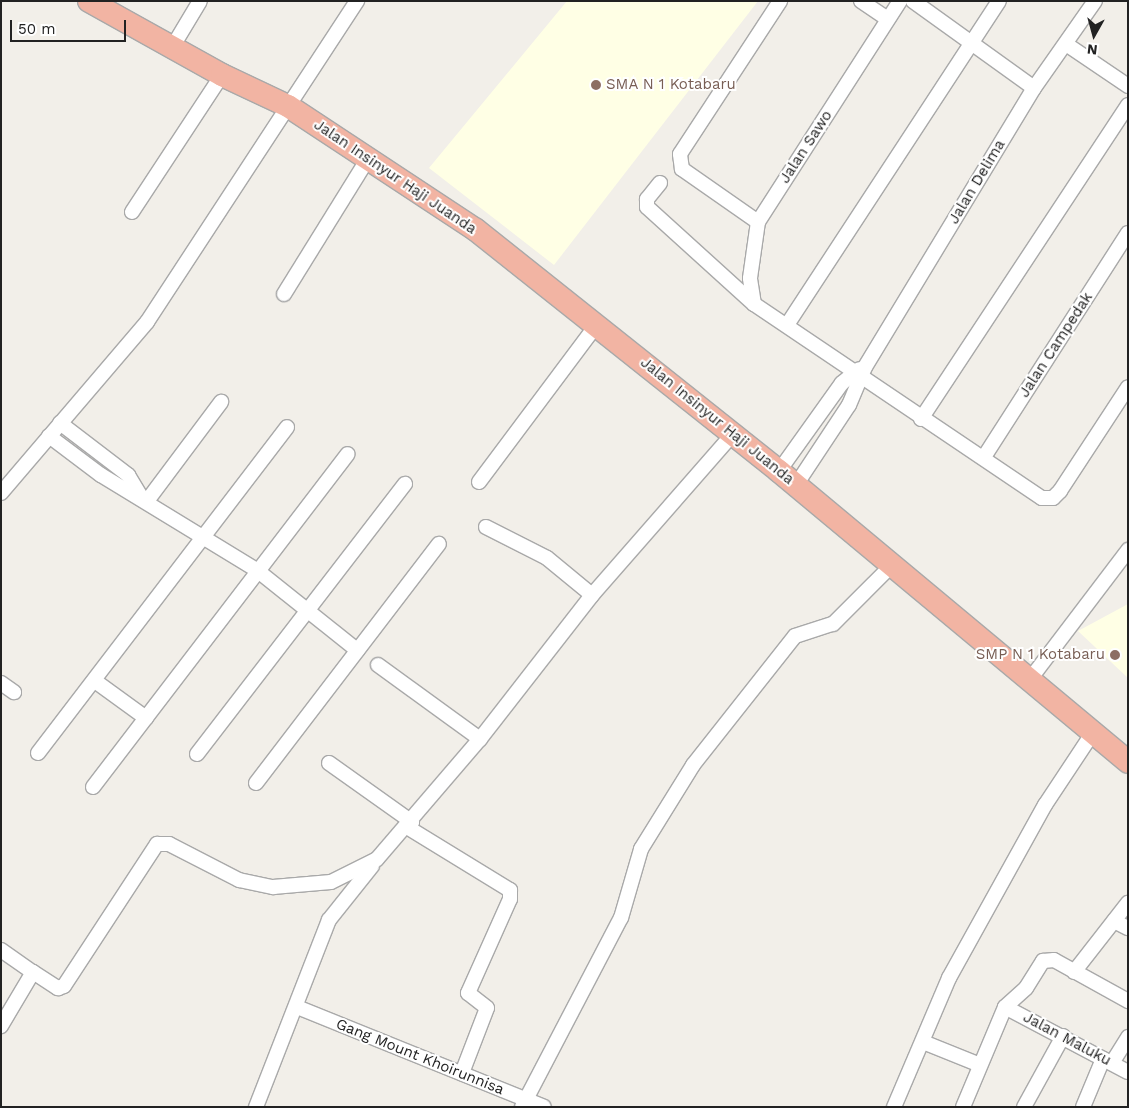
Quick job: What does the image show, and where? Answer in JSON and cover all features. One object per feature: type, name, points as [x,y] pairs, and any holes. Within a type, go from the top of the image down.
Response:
[{"type":"highway","name":"Jalan Insinyur Haji Juanda","points":[[89,1],[173,46],[222,75],[288,106],[369,157],[476,230],[597,324],[733,434],[1031,678],[1092,734],[1127,760]]},
{"type":"street","points":[[173,46],[200,1]]},
{"type":"street","points":[[1,493],[147,322],[357,1]]},
{"type":"street","points":[[758,222],[682,169],[680,154],[780,1]]},
{"type":"street","points":[[861,1],[888,19]]},
{"type":"street","name":"Jalan Sawo","points":[[754,304],[750,278],[758,222],[900,1]]},
{"type":"street","points":[[913,1],[973,40],[1034,88]]},
{"type":"street","points":[[787,325],[999,1]]},
{"type":"street","name":"Jalan Delima","points":[[787,478],[860,373],[1034,88],[1095,1]]},
{"type":"street","points":[[1066,44],[1128,86]]},
{"type":"street","points":[[132,212],[222,75]]},
{"type":"street","points":[[921,419],[1128,105]]},
{"type":"street","points":[[284,294],[369,157]]},
{"type":"street","points":[[660,183],[647,199],[648,207],[754,304],[860,373],[921,419],[984,457],[1036,495],[1053,498],[1128,388]]},
{"type":"street","name":"Jalan Campedak","points":[[984,457],[1128,233]]},
{"type":"street","points":[[479,482],[597,324]]},
{"type":"street","name":"Jalan Delima","points":[[787,478],[860,373]]},
{"type":"street","points":[[144,500],[221,402]]},
{"type":"street","points":[[60,423],[128,475],[144,500]]},
{"type":"street","points":[[38,753],[95,681],[202,533],[287,427]]},
{"type":"street","points":[[256,1107],[297,1007],[329,920],[377,860],[410,825],[480,739],[592,596],[733,434]]},
{"type":"street","points":[[49,436],[144,500],[202,533],[258,571],[357,650]]},
{"type":"street","points":[[93,787],[348,454]]},
{"type":"street","points":[[198,754],[309,612],[405,484]]},
{"type":"street","points":[[486,527],[547,558],[592,596]]},
{"type":"street","points":[[256,783],[439,544]]},
{"type":"street","points":[[1031,678],[1128,550]]},
{"type":"street","points":[[523,1104],[621,918],[642,849],[693,765],[795,636],[833,624],[892,565]]},
{"type":"street","points":[[378,665],[480,739]]},
{"type":"street","points":[[95,681],[146,718]]},
{"type":"street","points":[[1,683],[14,692]]},
{"type":"street","points":[[894,1107],[954,970],[1045,805],[1092,734]]},
{"type":"street","points":[[329,763],[410,825],[505,886],[511,895],[468,993],[487,1008],[462,1073]]},
{"type":"street","points":[[1,950],[53,986],[64,986],[157,844],[169,844],[239,880],[273,887],[331,882],[377,860]]},
{"type":"street","points":[[1074,972],[1128,903]]},
{"type":"street","points":[[1114,921],[1128,928]]},
{"type":"street","points":[[963,1107],[1005,1007],[1026,988],[1043,961],[1054,960],[1128,1001]]},
{"type":"street","points":[[1,1026],[33,972]]},
{"type":"street","name":"Gang Mount Khoirunnisa","points":[[297,1007],[462,1073],[523,1104],[544,1107]]},
{"type":"street","name":"Jalan Maluku","points":[[1005,1007],[1128,1072]]},
{"type":"street","points":[[1024,1107],[1063,1036]]},
{"type":"street","points":[[1083,1107],[1108,1061],[1128,1037]]},
{"type":"street","points":[[923,1042],[980,1065]]},
{"type":"shaded area","name":"SMA N 1 Kotabaru","points":[[567,1],[758,1],[554,265],[429,168]]},
{"type":"shaded area","name":"SMP N 1 Kotabaru","points":[[1128,604],[1128,678],[1078,631]]},
{"type":"place","name":"SMA N 1 Kotabaru","points":[[596,85]]},
{"type":"place","name":"SMP N 1 Kotabaru","points":[[1115,655]]}]
